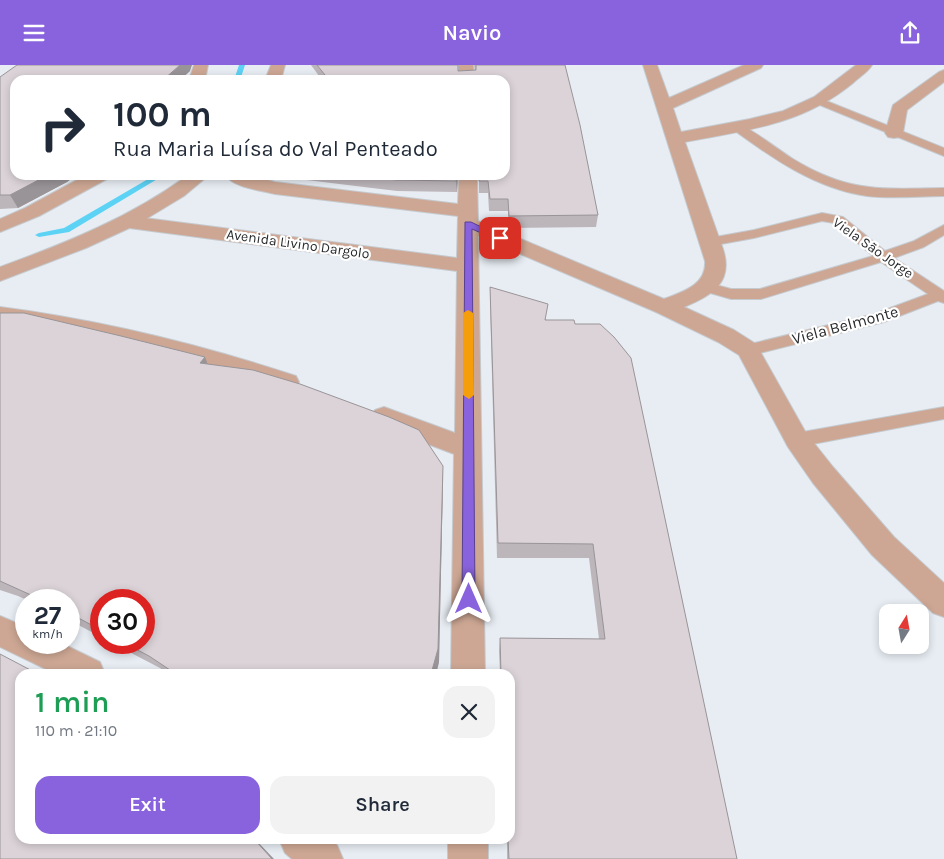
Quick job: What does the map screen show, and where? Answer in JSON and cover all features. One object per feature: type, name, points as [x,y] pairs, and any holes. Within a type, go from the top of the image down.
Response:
[{"type":"street","points":[[650,65],[715,258],[715,272],[705,287],[664,307]]},
{"type":"street","points":[[665,106],[756,65]]},
{"type":"street","points":[[676,138],[770,119],[819,101],[865,65]]},
{"type":"street","points":[[894,133],[899,108],[944,75]]},
{"type":"street","points":[[0,226],[32,212],[92,180]]},
{"type":"street","points":[[2,270],[129,221],[165,201],[193,180]]},
{"type":"street","points":[[245,180],[274,188],[468,217],[726,336],[748,350],[798,440],[823,475],[883,546],[944,603]]},
{"type":"street","points":[[468,180],[468,669]]},
{"type":"street","name":"Avenida Livino Dargolo","points":[[129,221],[468,266]]},
{"type":"street","points":[[0,314],[91,329],[169,345],[244,367],[307,389]]},
{"type":"street","points":[[360,409],[469,449]]},
{"type":"street","points":[[0,631],[80,669]]},
{"type":"street","points":[[305,844],[323,859]]},
{"type":"street","points":[[468,844],[468,859]]},
{"type":"lane","points":[[819,101],[944,152]]},
{"type":"lane","points":[[735,127],[776,156],[798,168],[840,186],[874,192],[944,192]]},
{"type":"lane","name":"Viela São Jorge","points":[[710,242],[826,217],[838,220],[883,257],[942,296]]},
{"type":"lane","points":[[705,287],[731,293],[760,294],[883,257],[919,244],[944,229]]},
{"type":"lane","name":"Viela Belmonte","points":[[748,350],[878,318],[942,296]]},
{"type":"lane","points":[[798,440],[944,413]]},
{"type":"building","points":[[17,65],[180,65],[169,75],[10,75],[10,180],[38,180],[10,195],[0,195],[0,77]]},
{"type":"building","points":[[317,65],[458,65],[458,71],[476,70],[476,65],[565,65],[580,125],[598,215],[509,216],[508,199],[490,199],[488,181],[479,180],[510,180],[510,75],[325,75]]},
{"type":"building","points":[[396,180],[456,180],[456,181]]},
{"type":"building","points":[[490,287],[548,304],[545,320],[574,320],[575,324],[600,324],[614,337],[631,358],[737,859],[509,859],[508,844],[515,844],[515,669],[501,669],[500,638],[605,639],[593,544],[498,543]]},
{"type":"building","points":[[0,313],[24,313],[205,357],[200,363],[253,370],[300,384],[419,430],[443,466],[438,649],[432,669],[168,669],[145,654],[155,654],[155,589],[90,589],[90,624],[80,619],[80,589],[18,589],[0,581]]},
{"type":"building","points":[[0,654],[28,669],[15,669],[15,844],[258,844],[272,859],[0,859]]},
{"type":"waterway","points":[[239,75],[242,65]]},
{"type":"waterway","points":[[39,235],[66,230],[151,180]]},
{"type":"slow traffic","points":[[468,313],[469,395]]},
{"type":"route","points":[[469,599],[468,224],[500,238]]}]
